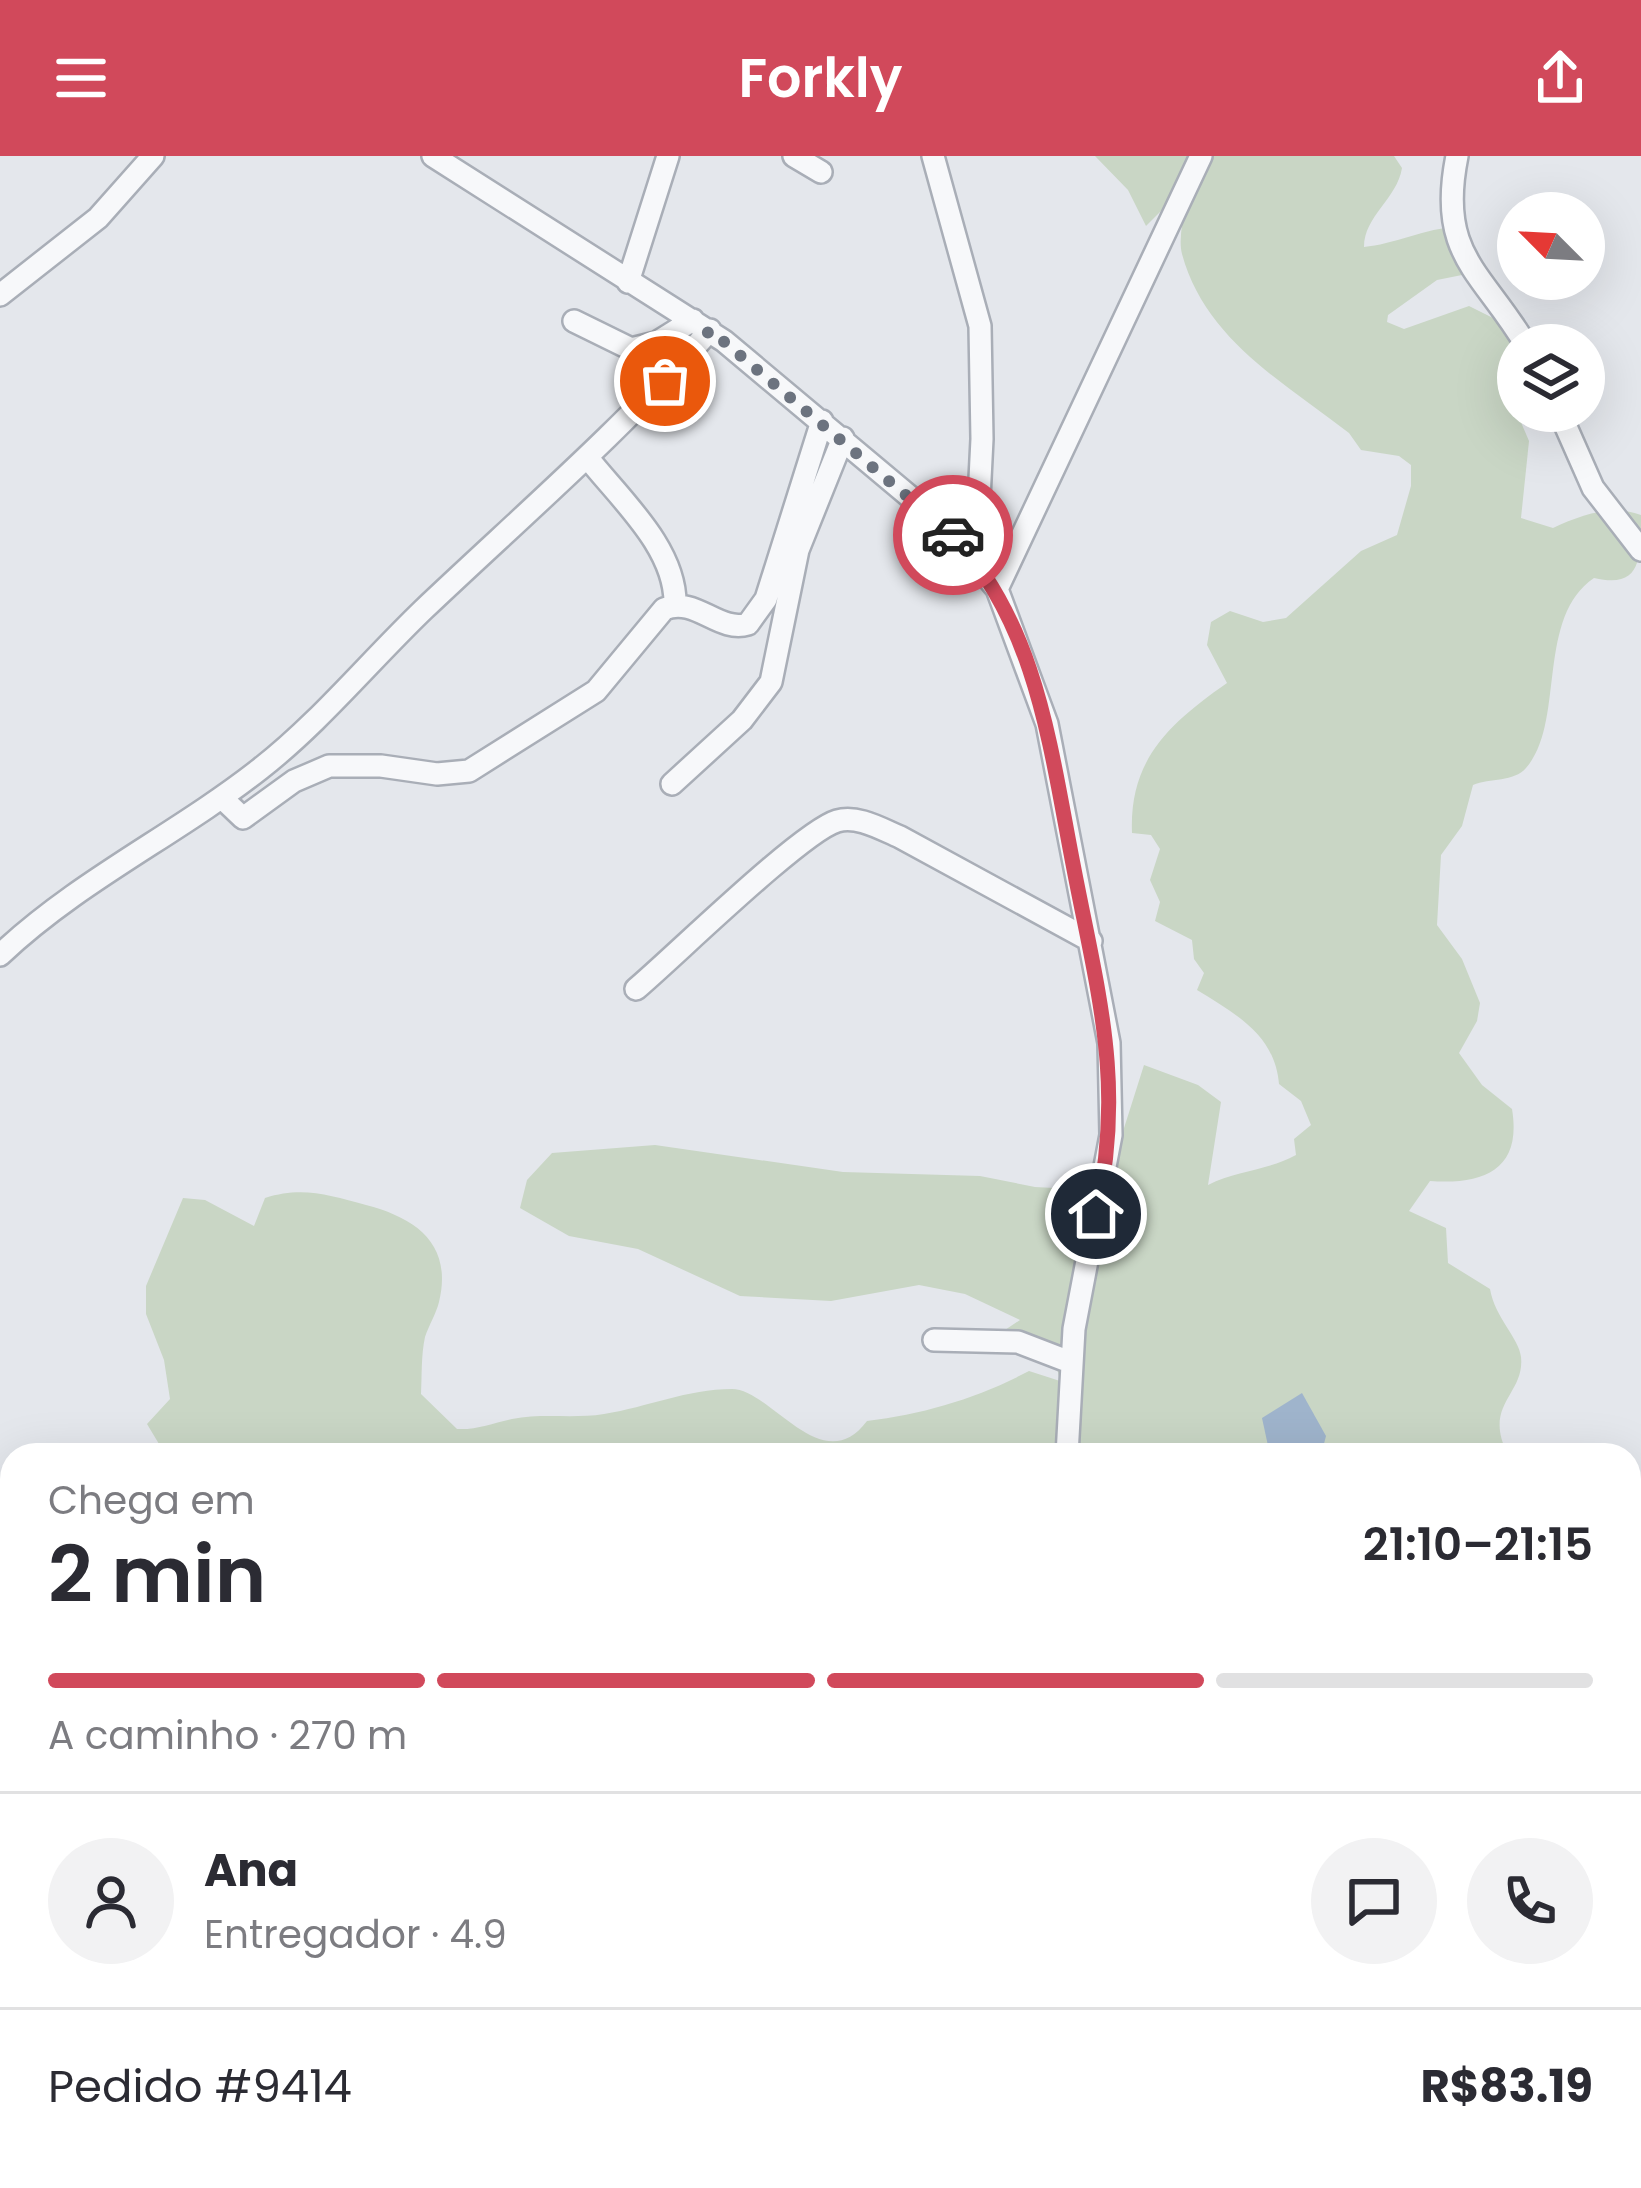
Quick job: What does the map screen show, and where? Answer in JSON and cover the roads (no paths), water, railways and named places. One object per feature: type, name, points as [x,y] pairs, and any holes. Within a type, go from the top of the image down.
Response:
[{"type":"street","points":[[0,295],[98,218],[153,156]]},
{"type":"street","points":[[433,156],[701,325],[843,438],[976,560],[998,589],[1047,724],[1109,1042],[1111,1135],[1070,1362],[1067,1443]]},
{"type":"street","points":[[628,282],[668,156]]},
{"type":"street","points":[[794,156],[821,172]]},
{"type":"street","points":[[933,156],[980,326],[982,440],[976,560]]},
{"type":"street","points":[[998,589],[1201,156]]},
{"type":"street","points":[[1457,156],[1451,201],[1464,256],[1511,324]]},
{"type":"street","points":[[574,321],[631,350],[701,325]]},
{"type":"street","points":[[0,955],[57,908],[221,798],[291,744],[359,671],[643,406],[701,325]]},
{"type":"street","points":[[675,604],[739,627],[758,614],[822,421]]},
{"type":"street","points":[[1568,432],[1594,488],[1641,550]]},
{"type":"street","points":[[673,784],[742,720],[772,682],[798,550],[843,438]]},
{"type":"street","points":[[587,457],[658,548],[674,580],[675,604]]},
{"type":"street","points":[[221,798],[243,818],[311,771],[329,766],[469,771],[596,691],[654,618],[675,604]]},
{"type":"street","points":[[636,989],[801,845],[837,821],[869,824],[900,837],[1091,940]]},
{"type":"street","points":[[934,1340],[1018,1342],[1070,1362]]},
{"type":"water","points":[[1302,1393],[1326,1436],[1324,1443],[1267,1443],[1262,1418]]}]
